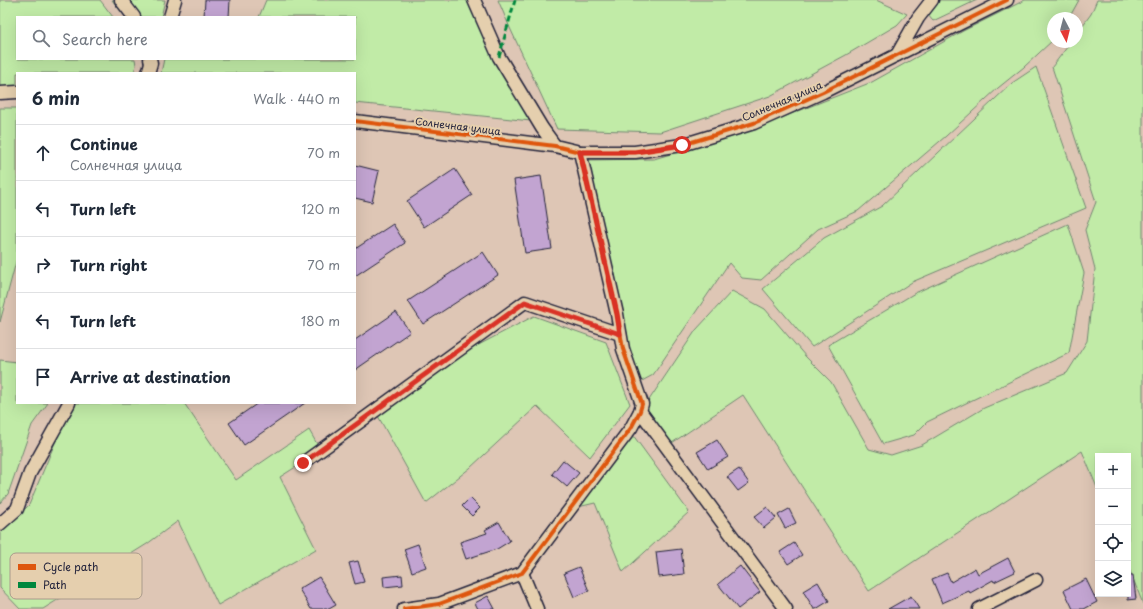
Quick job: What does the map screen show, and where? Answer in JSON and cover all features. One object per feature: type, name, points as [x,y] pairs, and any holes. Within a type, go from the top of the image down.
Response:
[{"type":"street","points":[[121,0],[133,16]]},
{"type":"street","points":[[170,16],[175,0]]},
{"type":"street","points":[[474,0],[499,57],[542,128],[555,146]]},
{"type":"street","points":[[896,56],[918,18],[932,0]]},
{"type":"street","name":"Солнечная улица","points":[[356,121],[555,146],[580,152],[635,152],[682,145],[754,123],[823,92],[1007,0]]},
{"type":"street","points":[[0,93],[16,92]]},
{"type":"street","points":[[404,609],[439,604],[522,572],[631,428],[640,411],[642,404],[623,349],[617,314],[580,152]]},
{"type":"street","points":[[303,463],[525,302],[620,334]]},
{"type":"street","points":[[0,524],[17,509],[30,473],[68,404]]},
{"type":"street","points":[[640,411],[786,609]]},
{"type":"street","points":[[522,572],[537,609]]},
{"type":"street","points":[[979,609],[1036,580]]},
{"type":"green space","points":[[0,0],[100,0],[112,16],[16,16],[16,60],[135,60],[136,65],[134,72],[16,72],[16,88],[0,89]]},
{"type":"green space","points":[[112,0],[165,0],[161,16],[124,16]]},
{"type":"green space","points":[[266,0],[477,0],[531,121],[356,103],[356,72],[161,72],[164,60],[356,60],[356,16],[259,16]]},
{"type":"green space","points":[[498,0],[876,0],[907,14],[897,25],[846,55],[770,96],[660,132],[557,129]]},
{"type":"green space","points":[[938,0],[977,0],[933,21],[927,14]]},
{"type":"green space","points":[[1025,0],[1079,0],[1072,12],[1047,12],[1047,46],[946,136],[858,211],[818,229],[761,280],[742,278],[729,263],[653,375],[640,382],[623,333],[587,160],[654,159],[748,131],[872,82],[963,31]]},
{"type":"green space","points":[[1097,0],[1143,0],[1143,604],[1131,574],[1131,453],[1095,453],[1095,483],[1082,451],[869,591],[743,395],[666,447],[641,412],[696,330],[732,291],[765,309],[806,357],[831,382],[869,449],[891,455],[922,445],[984,408],[1067,373],[1087,341],[1095,269],[1085,230],[1096,202],[1052,67],[1066,48],[1083,48],[1083,25],[1091,14]]},
{"type":"green space","points":[[1036,67],[1086,208],[912,282],[812,347],[763,289],[824,238],[882,206],[1012,83]]},
{"type":"green space","points":[[0,108],[16,108],[16,262],[0,322]]},
{"type":"green space","points":[[1068,224],[1084,273],[1069,353],[927,422],[914,435],[883,444],[828,345],[915,293]]},
{"type":"green space","points":[[534,316],[606,342],[630,404],[590,457],[537,406],[470,468],[426,503],[378,416],[448,361]]},
{"type":"green space","points":[[0,360],[16,362],[16,404],[47,404],[32,425],[8,494],[0,503]]},
{"type":"green space","points":[[72,404],[185,404],[236,480],[309,430],[321,451],[280,477],[316,549],[218,605],[178,521],[133,553],[10,553],[10,598],[0,588],[0,533],[29,505]]},
{"type":"green space","points":[[630,431],[689,512],[623,572],[595,503],[578,507]]},
{"type":"green space","points":[[10,599],[59,599],[43,609],[20,609]]},
{"type":"building","points":[[205,0],[230,0],[229,16],[204,16]]},
{"type":"building","points":[[356,165],[379,171],[372,202],[356,198]]},
{"type":"building","points":[[455,169],[472,195],[424,227],[407,201]]},
{"type":"building","points":[[541,176],[552,249],[525,253],[514,180]]},
{"type":"building","points":[[393,224],[405,243],[356,275],[356,248]]},
{"type":"building","points":[[483,252],[498,275],[423,324],[408,301]]},
{"type":"building","points":[[396,312],[410,332],[356,369],[356,339]]},
{"type":"building","points":[[257,404],[304,404],[244,445],[229,423]]},
{"type":"building","points":[[717,440],[728,457],[708,469],[697,452]]},
{"type":"building","points":[[563,460],[579,473],[567,487],[552,474]]},
{"type":"building","points":[[739,469],[749,483],[738,491],[727,477]]},
{"type":"building","points":[[470,498],[480,508],[472,516],[462,506]]},
{"type":"building","points":[[767,507],[776,518],[764,528],[754,517]]},
{"type":"building","points":[[789,509],[796,523],[785,528],[778,515]]},
{"type":"building","points":[[499,522],[510,541],[497,549],[466,559],[460,542],[487,533],[485,530]]},
{"type":"building","points":[[794,543],[802,555],[788,564],[780,552]]},
{"type":"building","points":[[418,544],[426,567],[412,572],[404,549]]},
{"type":"building","points":[[681,549],[684,574],[659,577],[656,552]]},
{"type":"building","points":[[1008,558],[1015,572],[994,582],[993,580],[970,593],[969,591],[942,603],[932,579],[947,573],[951,582],[975,568],[978,574]]},
{"type":"building","points":[[358,561],[364,582],[355,584],[349,563]]},
{"type":"building","points":[[740,566],[760,592],[738,609],[718,584]]},
{"type":"building","points":[[579,567],[589,591],[574,597],[564,573]]},
{"type":"building","points":[[402,575],[403,585],[384,587],[383,577]]},
{"type":"building","points":[[1131,575],[1133,575],[1136,599],[1128,600],[1128,597],[1131,597]]},
{"type":"building","points":[[319,577],[336,605],[329,609],[311,609],[299,589]]},
{"type":"building","points":[[1086,579],[1097,602],[1084,609],[1073,609],[1064,590]]},
{"type":"building","points":[[818,582],[829,601],[814,609],[803,591]]},
{"type":"building","points":[[488,596],[495,609],[478,609],[475,603]]},
{"type":"building","points":[[911,596],[919,609],[888,609]]},
{"type":"marked path","points":[[499,57],[515,0]]},
{"type":"cycle path","points":[[356,121],[555,146],[580,152],[635,152],[682,145],[754,123],[823,92],[1007,0]]},
{"type":"cycle path","points":[[404,609],[439,604],[522,573],[631,428],[640,411],[642,404],[623,349],[617,314],[580,152]]},
{"type":"route","points":[[303,463],[525,302],[620,334],[617,314],[580,152],[635,152],[682,145]]}]
